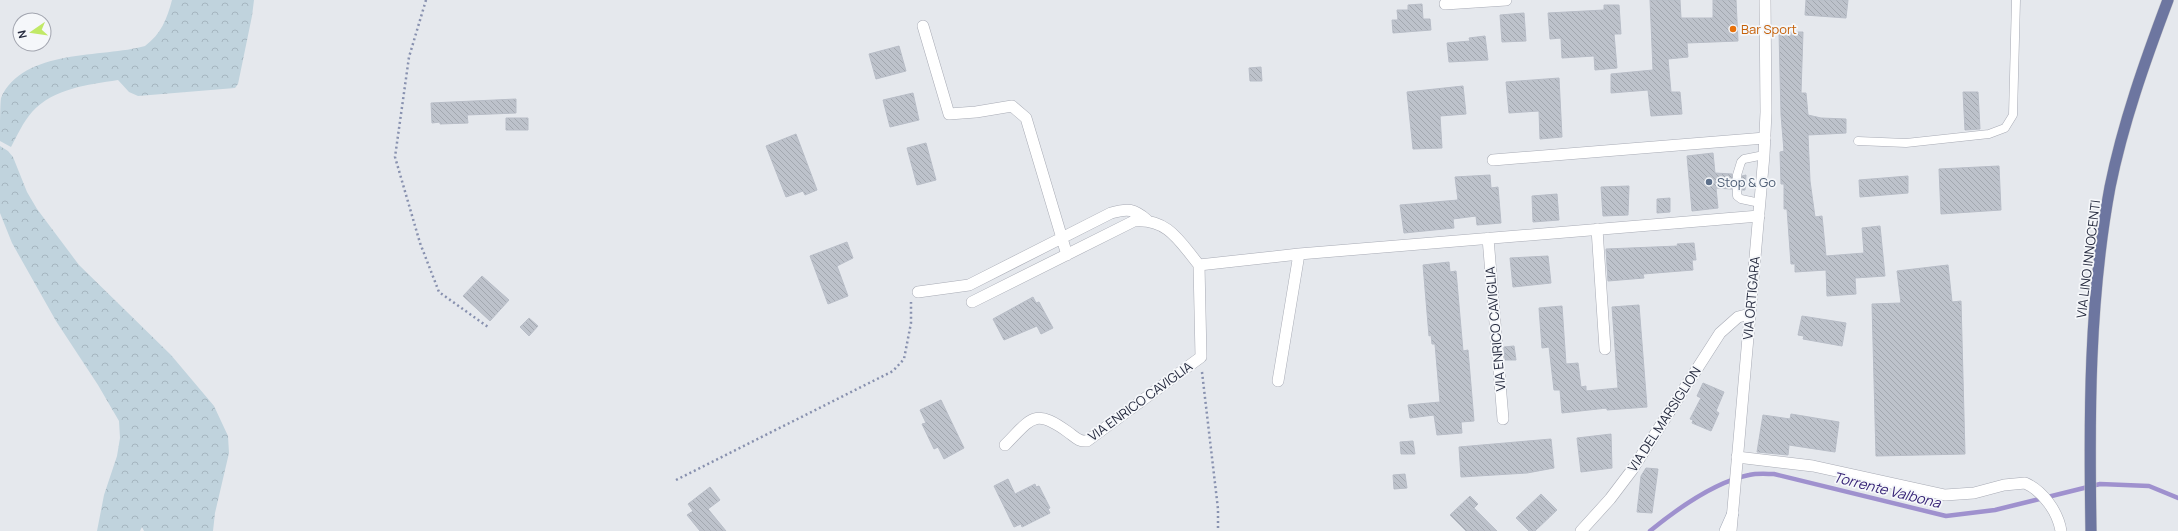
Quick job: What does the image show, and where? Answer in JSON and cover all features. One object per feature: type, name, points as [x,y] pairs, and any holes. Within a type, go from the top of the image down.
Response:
[{"type":"main road","name":"VIA LINO INNOCENTI","points":[[2091,527],[2090,403],[2097,277],[2110,187],[2131,100],[2168,0]]},
{"type":"street","points":[[1445,4],[1506,0]]},
{"type":"street","name":"VIA ORTIGARA","points":[[1731,531],[1764,155],[1765,0]]},
{"type":"street","points":[[924,26],[949,114],[976,112],[1012,106],[1026,118],[1067,255]]},
{"type":"street","points":[[1493,160],[1765,138]]},
{"type":"street","points":[[914,296],[969,285],[1111,213],[1123,210],[1137,211],[1147,220],[1168,229],[1199,265],[1299,254],[1759,216]]},
{"type":"street","points":[[972,302],[1134,221],[1147,220]]},
{"type":"street","points":[[1596,229],[1604,349]]},
{"type":"street","name":"VIA ENRICO CAVIGLIA","points":[[1488,238],[1503,420]]},
{"type":"street","points":[[1278,381],[1299,254]]},
{"type":"street","name":"VIA ENRICO CAVIGLIA","points":[[1005,444],[1030,420],[1038,417],[1047,419],[1076,439],[1087,441],[1201,356],[1199,265]]},
{"type":"street","name":"VIA DEL MARSIGLION","points":[[1581,531],[1610,499],[1632,470],[1720,333],[1738,317],[1750,314]]},
{"type":"street","points":[[1737,463],[1813,466],[1945,495],[1974,493],[2018,482],[2025,482],[2037,491],[2052,507],[2061,531]]},
{"type":"street","points":[[1725,531],[1733,513]]},
{"type":"lane","points":[[1858,141],[1906,143],[1989,134],[2005,128],[2013,116],[2016,0]]},
{"type":"lane","points":[[1760,203],[1741,199],[1737,196],[1737,175],[1741,162],[1744,159],[1764,155]]},
{"type":"path","points":[[426,0],[409,57],[395,157],[420,243],[439,292],[488,326]]},
{"type":"path","points":[[676,480],[893,371],[904,358],[911,323],[914,296]]},
{"type":"path","points":[[1201,356],[1218,509],[1218,531]]},
{"type":"green space","points":[[172,0],[254,0],[238,84],[235,88],[138,96],[129,92],[118,80],[83,86],[61,93],[41,104],[26,120],[11,147],[0,141],[1,98],[12,82],[27,70],[45,63],[66,58],[128,50],[145,46],[163,26]]},
{"type":"green space","points":[[0,146],[8,151],[13,157],[27,192],[37,209],[79,265],[171,355],[214,406],[228,436],[229,453],[215,513],[213,531],[144,531],[142,527],[140,531],[97,531],[104,495],[117,456],[120,438],[119,421],[98,385],[56,321],[12,243],[0,213]]},
{"type":"building","points":[[1650,0],[1680,0],[1681,18],[1713,18],[1713,0],[1736,0],[1738,41],[1687,43],[1688,57],[1668,59],[1671,92],[1680,92],[1682,114],[1651,116],[1648,90],[1611,93],[1611,74],[1653,70]]},
{"type":"building","points":[[1806,0],[1848,0],[1846,18],[1805,15]]},
{"type":"building","points":[[1422,4],[1423,19],[1430,19],[1431,30],[1393,33],[1392,20],[1398,20],[1397,10],[1408,10],[1408,5]]},
{"type":"building","points":[[1604,5],[1619,5],[1621,34],[1614,34],[1617,68],[1595,70],[1594,56],[1562,58],[1561,38],[1550,39],[1548,13],[1604,10]]},
{"type":"building","points":[[1524,13],[1526,41],[1502,42],[1500,15]]},
{"type":"building","points":[[1779,32],[1803,32],[1801,93],[1806,93],[1808,115],[1821,118],[1846,119],[1846,133],[1808,135],[1810,181],[1815,217],[1822,216],[1826,256],[1864,253],[1862,228],[1880,226],[1885,276],[1855,278],[1856,294],[1827,296],[1826,270],[1795,272],[1795,264],[1791,264],[1787,209],[1784,209],[1784,184],[1781,184],[1780,152],[1784,151],[1781,115]]},
{"type":"building","points":[[1485,36],[1488,60],[1449,62],[1447,43],[1470,41],[1469,38]]},
{"type":"building","points":[[899,46],[906,71],[876,79],[869,54]]},
{"type":"building","points":[[1261,67],[1262,81],[1250,81],[1249,68]]},
{"type":"building","points":[[1559,78],[1562,137],[1540,139],[1539,111],[1509,113],[1506,82]]},
{"type":"building","points":[[1463,86],[1466,114],[1440,116],[1442,148],[1413,149],[1407,92]]},
{"type":"building","points":[[1963,92],[1978,92],[1980,129],[1965,130]]},
{"type":"building","points":[[913,93],[919,120],[890,127],[883,100]]},
{"type":"building","points":[[516,99],[516,113],[467,115],[468,123],[432,123],[431,103]]},
{"type":"building","points":[[506,118],[528,118],[528,130],[506,130]]},
{"type":"building","points":[[796,134],[817,190],[805,195],[803,191],[786,197],[766,146]]},
{"type":"building","points":[[926,143],[936,180],[917,185],[907,148]]},
{"type":"building","points":[[1713,153],[1715,173],[1732,174],[1732,189],[1716,188],[1718,208],[1692,211],[1687,156]]},
{"type":"building","points":[[1999,166],[2001,210],[1941,214],[1939,169]]},
{"type":"building","points":[[1490,175],[1491,188],[1498,187],[1501,223],[1477,225],[1476,216],[1453,219],[1454,228],[1404,233],[1400,205],[1458,200],[1455,177]]},
{"type":"building","points":[[1746,175],[1745,190],[1742,190],[1742,176]]},
{"type":"building","points":[[1908,176],[1908,193],[1860,197],[1859,180]]},
{"type":"building","points":[[1629,186],[1628,215],[1603,216],[1601,187]]},
{"type":"building","points":[[1557,194],[1559,220],[1533,222],[1532,196]]},
{"type":"building","points":[[1670,198],[1670,212],[1657,213],[1657,199]]},
{"type":"building","points":[[847,242],[853,258],[837,266],[848,296],[828,304],[810,256]]},
{"type":"building","points":[[1694,243],[1696,260],[1692,260],[1693,270],[1643,274],[1644,278],[1608,281],[1606,249],[1678,246],[1677,244]]},
{"type":"building","points":[[1548,256],[1551,283],[1513,287],[1510,258]]},
{"type":"building","points":[[1449,262],[1450,272],[1456,271],[1463,351],[1468,350],[1474,421],[1461,422],[1462,433],[1437,435],[1434,415],[1410,418],[1408,405],[1440,402],[1435,344],[1432,344],[1431,335],[1429,336],[1423,265]]},
{"type":"building","points":[[1948,265],[1952,302],[1961,301],[1965,454],[1876,456],[1872,304],[1901,303],[1897,271]]},
{"type":"building","points":[[482,276],[509,300],[490,321],[463,296]]},
{"type":"building","points":[[1033,297],[1036,303],[1039,302],[1053,328],[1041,334],[1037,326],[1004,340],[993,319]]},
{"type":"building","points":[[1639,305],[1647,407],[1607,410],[1607,408],[1562,413],[1560,390],[1554,390],[1549,347],[1542,348],[1539,308],[1562,306],[1566,364],[1578,363],[1581,387],[1586,386],[1586,391],[1618,388],[1612,307]]},
{"type":"building","points":[[1802,316],[1846,323],[1842,346],[1803,339],[1804,336],[1798,335]]},
{"type":"building","points":[[529,318],[538,326],[529,336],[520,327]]},
{"type":"building","points":[[1514,346],[1516,360],[1505,360],[1504,347]]},
{"type":"building","points":[[1703,383],[1724,392],[1716,411],[1719,413],[1711,431],[1692,423],[1693,420],[1690,419],[1701,398],[1697,396]]},
{"type":"building","points":[[941,400],[964,448],[944,459],[938,447],[934,449],[922,424],[926,423],[920,410]]},
{"type":"building","points":[[1791,414],[1839,422],[1835,452],[1789,445],[1788,455],[1757,452],[1763,415],[1790,419]]},
{"type":"building","points":[[1611,434],[1612,468],[1581,472],[1577,438]]},
{"type":"building","points":[[1551,439],[1554,468],[1527,473],[1461,477],[1459,447]]},
{"type":"building","points":[[1413,441],[1415,454],[1401,454],[1400,442]]},
{"type":"building","points":[[1646,468],[1658,469],[1652,513],[1637,512],[1641,476]]},
{"type":"building","points":[[1405,474],[1407,488],[1394,489],[1393,475]]},
{"type":"building","points":[[1008,479],[1015,494],[1035,484],[1036,487],[1039,486],[1050,508],[1048,509],[1050,513],[1022,527],[1021,524],[1014,527],[994,486]]},
{"type":"building","points":[[710,487],[720,500],[708,509],[726,531],[700,531],[687,515],[693,511],[688,504]]},
{"type":"building","points":[[1541,494],[1557,510],[1535,531],[1529,531],[1516,518]]},
{"type":"building","points":[[1470,496],[1478,504],[1474,508],[1497,531],[1466,531],[1450,515]]},
{"type":"waterway","name":"Torrente Valbona","points":[[1650,531],[1696,497],[1723,484],[1755,474],[1774,474],[1946,516],[1995,510],[2100,484],[2149,486],[2178,498]]},
{"type":"place","name":"Bar Sport","points":[[1733,29]]},
{"type":"place","name":"Stop & Go","points":[[1709,182]]}]
